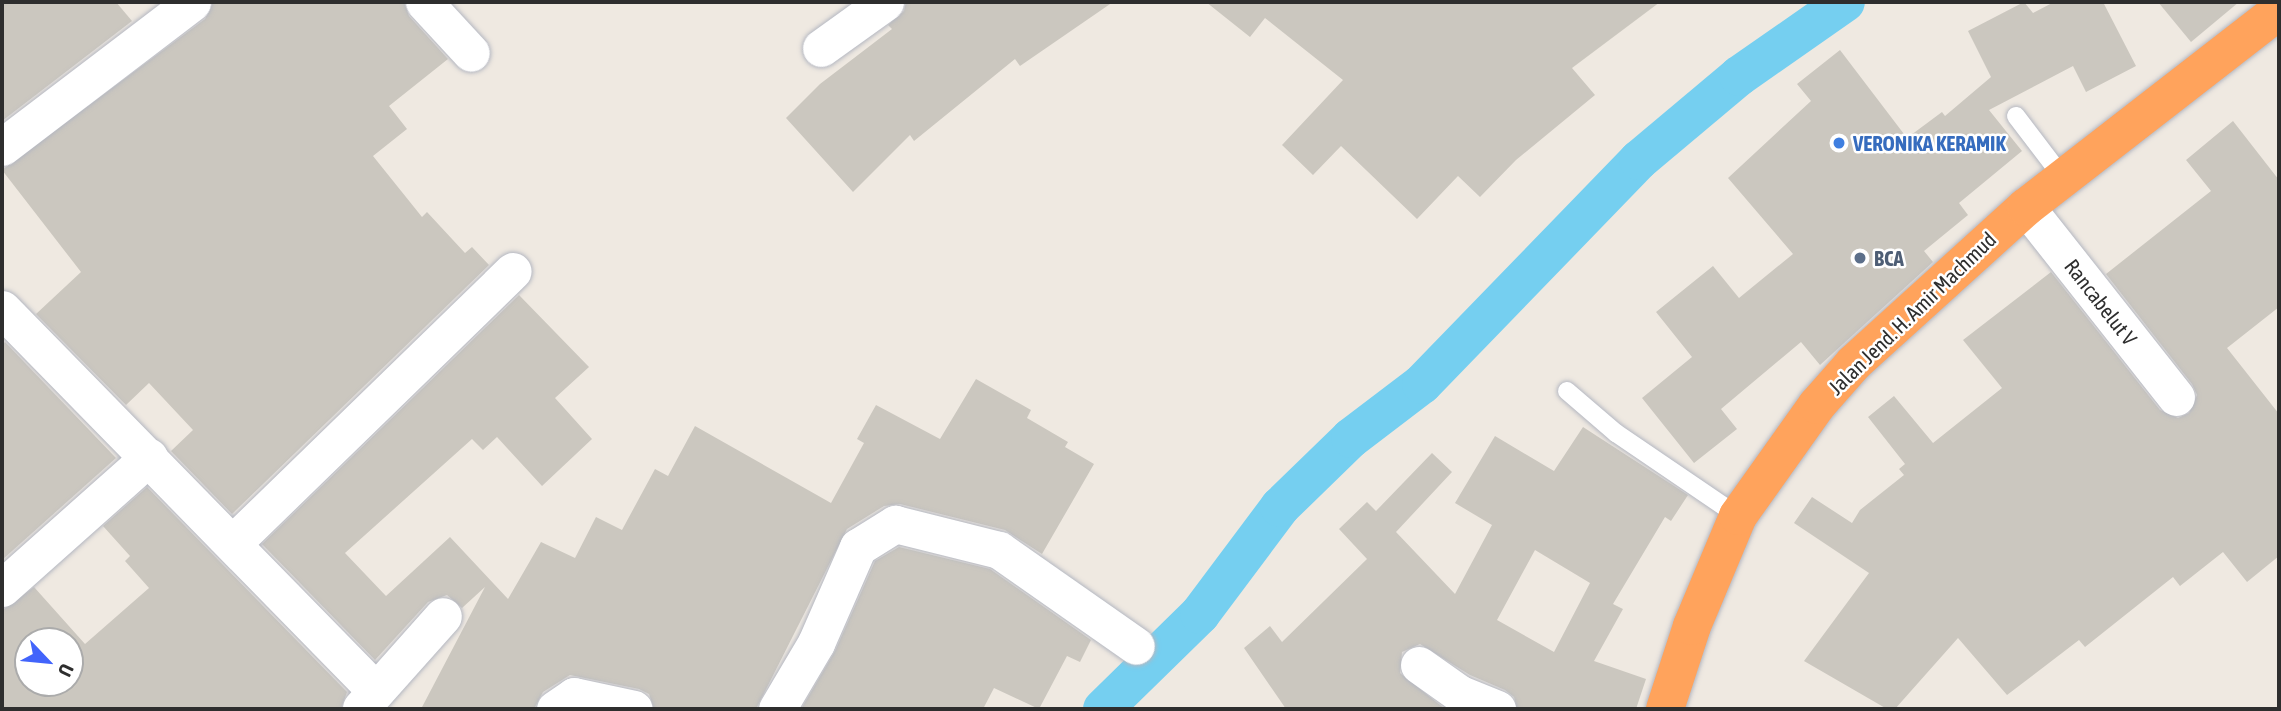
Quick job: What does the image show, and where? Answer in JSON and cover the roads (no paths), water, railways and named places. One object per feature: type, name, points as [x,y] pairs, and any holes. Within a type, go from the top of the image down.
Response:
[{"type":"highway","name":"Jalan Jend. H. Amir Machmud","points":[[1665,709],[1692,626],[1738,516],[1786,444],[1854,363],[2026,207],[2279,11]]},
{"type":"street","points":[[2,147],[192,2]]},
{"type":"street","points":[[424,2],[471,53]]},
{"type":"street","points":[[821,48],[885,2]]},
{"type":"street","name":"Rancabelut V","points":[[2026,207],[2176,397]]},
{"type":"street","points":[[233,543],[513,271]]},
{"type":"street","points":[[8,327],[149,457],[233,543],[370,703],[443,616]]},
{"type":"street","points":[[2,588],[149,457]]},
{"type":"street","points":[[777,709],[816,643],[858,547],[895,524],[999,550],[1136,646]]},
{"type":"street","points":[[1419,665],[1460,694],[1497,709]]},
{"type":"street","points":[[555,709],[574,696],[634,709]]},
{"type":"lane","points":[[2016,116],[2064,178]]},
{"type":"lane","points":[[1567,391],[1616,433],[1738,516]]},
{"type":"waterway","points":[[1103,709],[1200,614],[1280,507],[1351,438],[1422,384],[1639,160],[1739,76],[1845,2]]},
{"type":"place","name":"VERONIKA KERAMIK","points":[[1839,143]]},
{"type":"place","name":"BCA","points":[[1860,258]]}]
